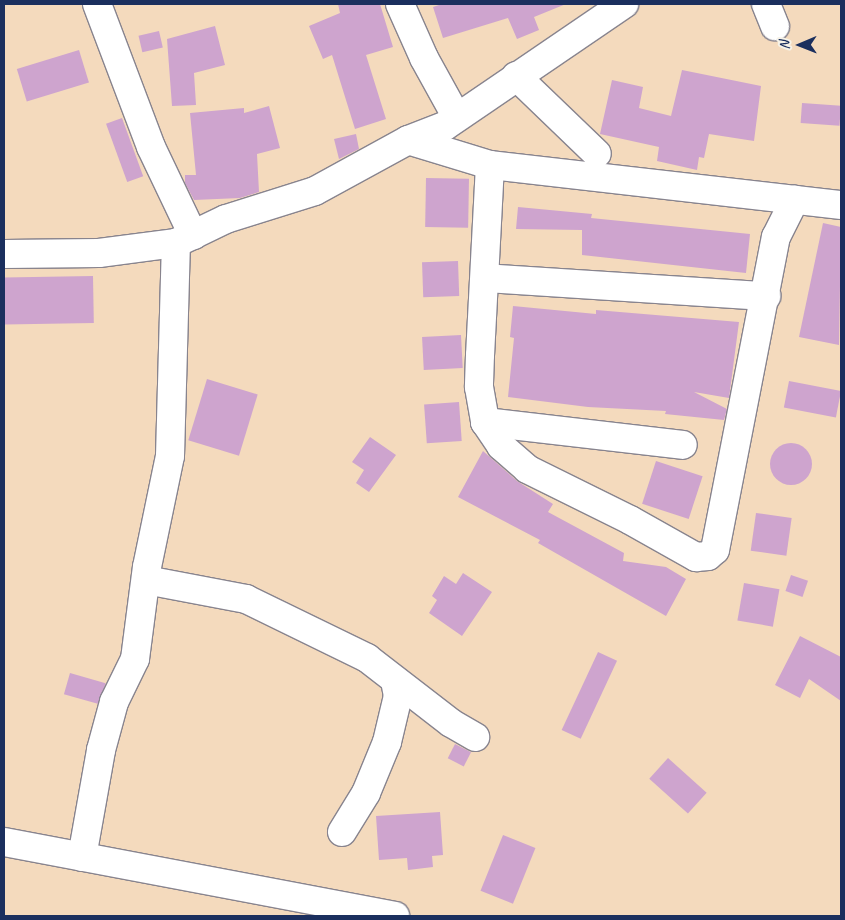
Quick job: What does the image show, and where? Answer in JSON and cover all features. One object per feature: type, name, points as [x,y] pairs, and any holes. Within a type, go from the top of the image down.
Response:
[{"type":"street","points":[[82,858],[101,750],[114,702],[135,660],[146,580],[170,456],[184,239],[152,147],[98,4]]},
{"type":"street","points":[[400,4],[424,58],[456,116]]},
{"type":"street","points":[[4,254],[99,254],[184,239],[226,219],[315,190],[408,140],[445,126],[456,116],[624,4]]},
{"type":"street","points":[[516,76],[598,154]]},
{"type":"street","points":[[408,140],[490,165],[796,198],[841,205]]},
{"type":"street","points":[[490,165],[479,386],[485,422],[501,446],[526,469],[630,520],[680,551],[696,557],[708,556],[715,550],[776,237],[796,198]]},
{"type":"street","points":[[485,278],[766,296]]},
{"type":"street","points":[[485,422],[683,445]]},
{"type":"street","points":[[146,580],[246,599],[367,658],[451,723],[475,737]]},
{"type":"street","points":[[342,832],[366,793],[387,742],[398,696],[395,680]]},
{"type":"street","points":[[4,842],[396,916]]},
{"type":"building","points":[[338,4],[380,4],[393,47],[366,55],[386,119],[355,129],[332,55],[323,59],[309,26],[340,13]]},
{"type":"building","points":[[442,4],[566,4],[534,17],[539,30],[517,39],[508,18],[443,38],[433,7]]},
{"type":"building","points":[[215,26],[225,65],[194,73],[196,105],[172,106],[167,39]]},
{"type":"building","points":[[159,31],[163,48],[142,52],[139,36]]},
{"type":"building","points":[[79,50],[89,83],[27,102],[17,69]]},
{"type":"building","points":[[682,70],[761,86],[754,141],[709,134],[704,158],[699,157],[697,170],[657,161],[659,147],[600,134],[612,80],[643,87],[639,108],[671,116]]},
{"type":"building","points":[[802,103],[841,106],[840,126],[801,123]]},
{"type":"building","points":[[269,106],[280,148],[257,154],[259,192],[240,198],[194,200],[185,183],[185,175],[196,175],[190,113],[244,108],[244,113]]},
{"type":"building","points":[[122,118],[143,176],[127,182],[106,124]]},
{"type":"building","points":[[356,134],[359,149],[339,159],[334,139]]},
{"type":"building","points":[[426,178],[469,179],[468,228],[425,227]]},
{"type":"building","points":[[518,207],[592,214],[591,218],[750,234],[746,273],[582,255],[582,230],[516,229]]},
{"type":"building","points":[[823,223],[841,227],[839,345],[799,337]]},
{"type":"building","points":[[458,261],[459,296],[423,297],[422,262]]},
{"type":"building","points":[[93,276],[94,323],[5,325],[4,278]]},
{"type":"building","points":[[513,306],[596,314],[596,310],[739,322],[729,398],[694,392],[727,409],[724,420],[665,414],[666,411],[588,407],[508,397],[514,338],[510,337]]},
{"type":"building","points":[[461,335],[463,368],[424,370],[422,337]]},
{"type":"building","points":[[207,379],[258,394],[239,456],[188,440]]},
{"type":"building","points":[[789,381],[841,391],[836,418],[784,408]]},
{"type":"building","points":[[459,402],[462,441],[427,443],[424,404]]},
{"type":"building","points":[[370,437],[396,455],[369,492],[356,483],[364,470],[352,462]]},
{"type":"building","points":[[795,443],[803,446],[809,452],[812,464],[809,476],[803,482],[787,485],[779,482],[773,476],[770,460],[773,452],[779,446]]},
{"type":"building","points":[[483,451],[517,481],[553,504],[548,512],[624,553],[623,561],[666,567],[686,579],[666,616],[538,543],[540,540],[458,497]]},
{"type":"building","points":[[656,461],[703,476],[689,519],[642,504]]},
{"type":"building","points":[[756,513],[792,518],[786,556],[751,551]]},
{"type":"building","points":[[463,573],[492,592],[462,636],[429,613],[437,600],[432,596],[444,576],[456,584]]},
{"type":"building","points":[[791,575],[808,581],[802,597],[785,591]]},
{"type":"building","points":[[744,583],[779,589],[773,627],[737,620]]},
{"type":"building","points":[[800,636],[841,657],[841,701],[809,679],[800,698],[775,685]]},
{"type":"building","points":[[598,652],[617,661],[581,739],[562,730]]},
{"type":"building","points":[[70,673],[106,683],[100,704],[64,694]]},
{"type":"building","points":[[455,744],[471,752],[464,766],[448,758]]},
{"type":"building","points":[[668,758],[707,793],[688,814],[649,779]]},
{"type":"building","points":[[440,812],[443,855],[432,856],[433,867],[408,870],[407,858],[379,860],[376,816]]},
{"type":"building","points":[[503,835],[535,848],[513,904],[481,891]]}]
